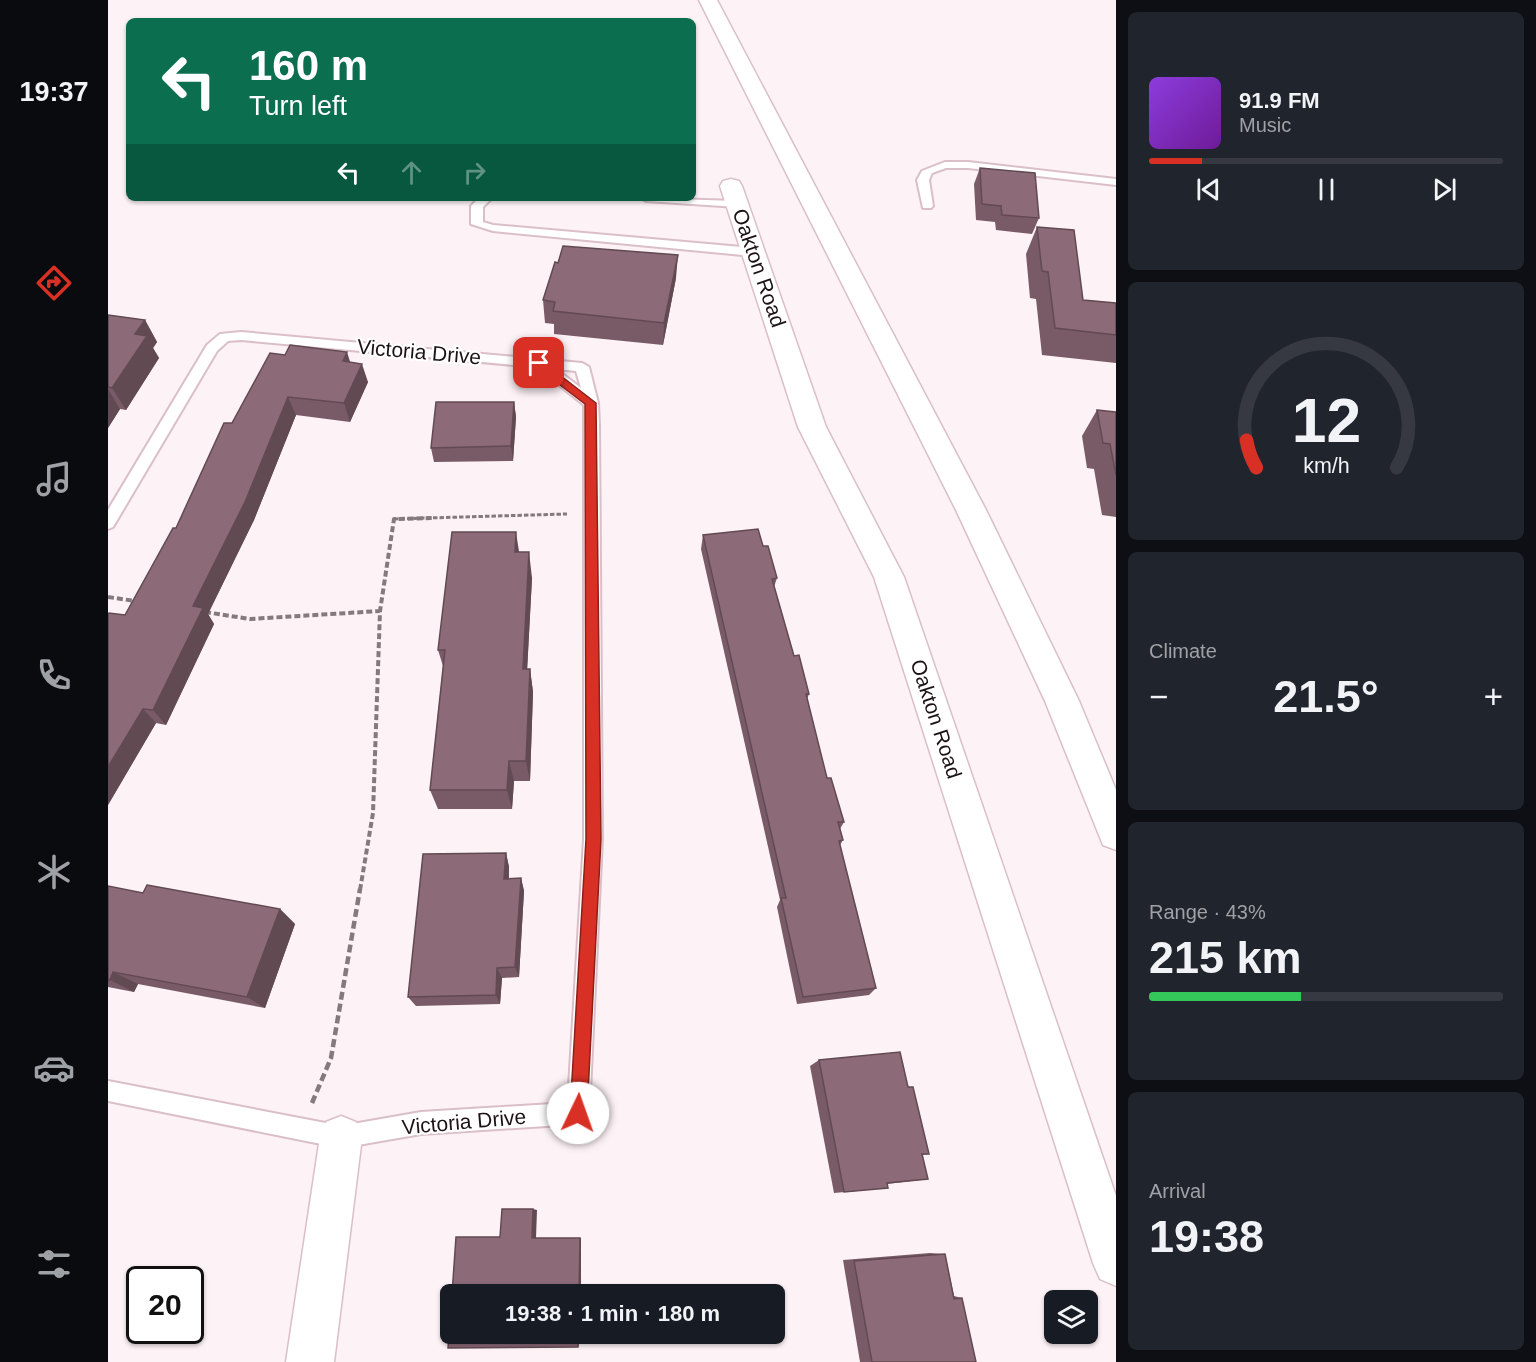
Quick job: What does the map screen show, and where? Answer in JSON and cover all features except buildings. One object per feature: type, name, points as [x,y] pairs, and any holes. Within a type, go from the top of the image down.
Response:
[{"type":"main road","points":[[708,0],[971,510],[1062,702],[1116,833]]},
{"type":"main road","name":"Oakton Road","points":[[734,195],[812,427],[889,578],[1116,1263]]},
{"type":"main road","points":[[310,1362],[321,1133]]},
{"type":"lane","points":[[927,206],[923,180],[927,171],[945,165],[988,166],[1116,182]]},
{"type":"lane","points":[[696,196],[734,195]]},
{"type":"lane","points":[[483,201],[477,206],[477,224],[493,228],[753,252]]},
{"type":"lane","name":"Victoria Drive","points":[[108,523],[212,348],[225,338],[242,336],[582,367],[591,403],[593,839],[578,1113],[421,1123],[321,1133],[108,1091]]},
{"type":"lane","points":[[539,363],[591,403]]},
{"type":"path","points":[[321,1133],[331,1058],[373,813],[380,612],[394,519],[592,513]]},
{"type":"path","points":[[108,597],[144,603]]},
{"type":"path","points":[[203,612],[250,619],[380,612]]},
{"type":"route","points":[[539,363],[591,403],[593,839],[578,1113]]}]
